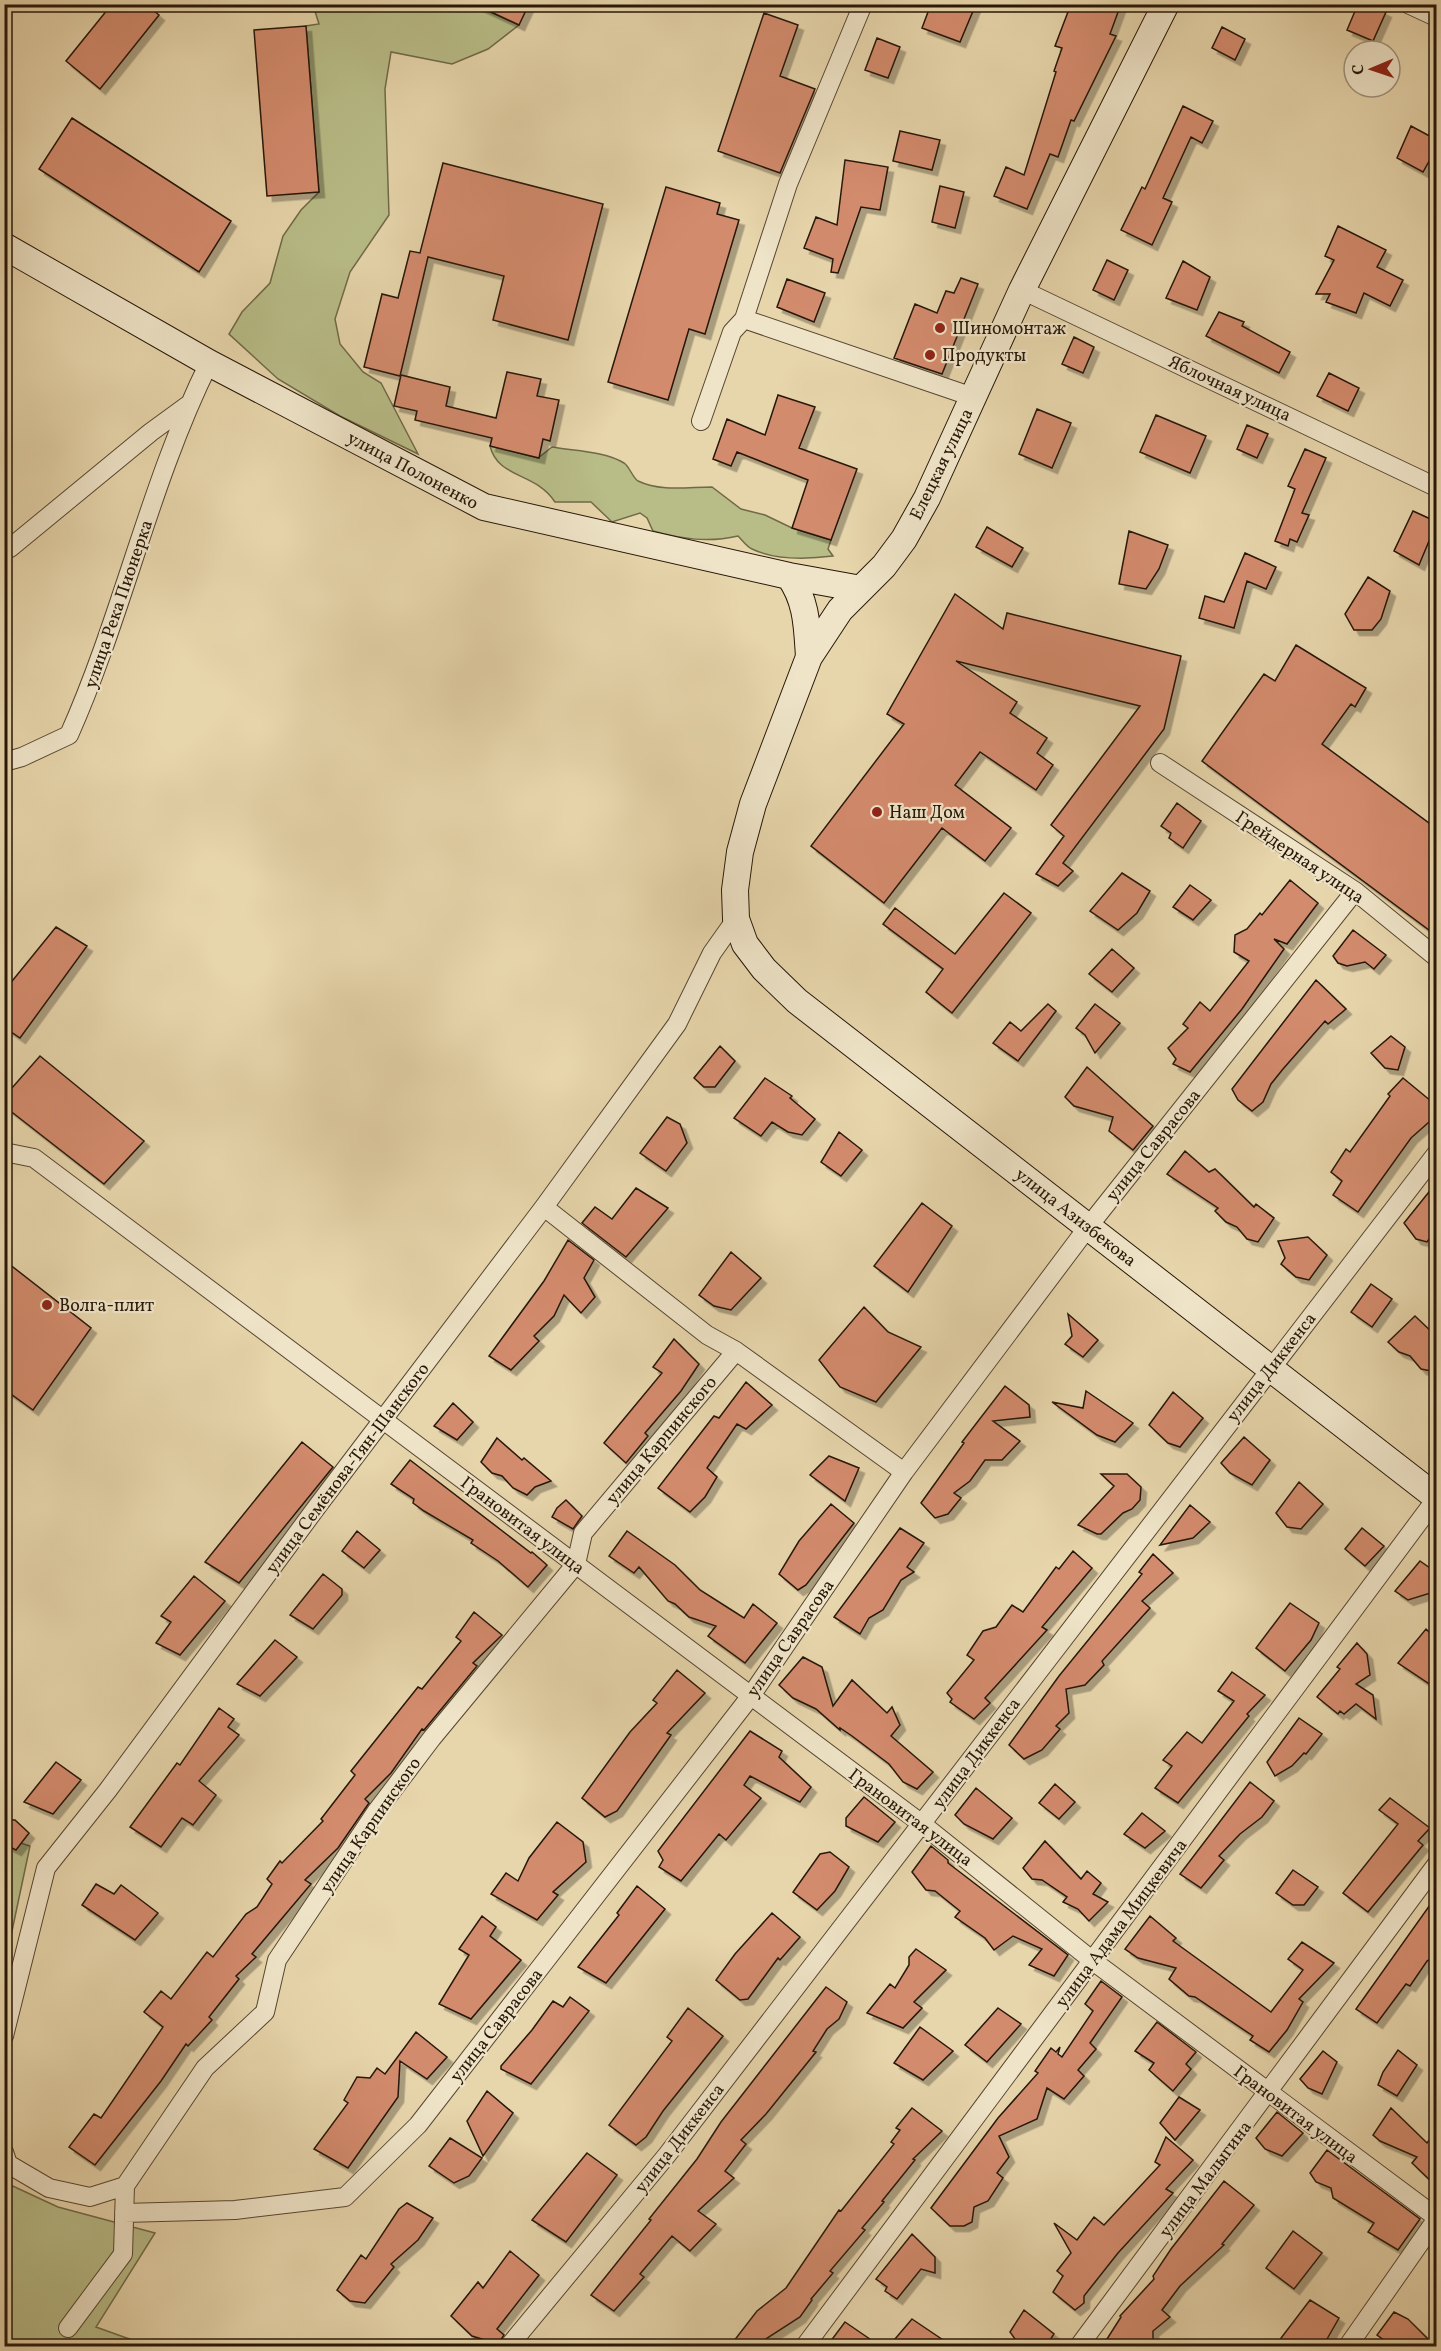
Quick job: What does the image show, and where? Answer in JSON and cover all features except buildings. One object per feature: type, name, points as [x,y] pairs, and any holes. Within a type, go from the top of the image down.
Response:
[{"type":"main road","name":"Елецкая улица","points":[[736,919],[735,891],[738,862],[753,804],[809,657],[840,610],[884,566],[904,539],[927,498],[1022,290],[1166,4]]},
{"type":"main road","name":"улица Полоненко","points":[[4,246],[209,363],[484,507],[789,576],[861,589]]},
{"type":"main road","points":[[789,576],[799,590],[807,612],[809,657]]},
{"type":"main road","name":"улица Азизбекова","points":[[736,919],[745,944],[764,969],[797,1001],[1437,1498]]},
{"type":"street","points":[[701,421],[732,332],[744,319],[788,184],[862,4]]},
{"type":"street","points":[[1408,4],[1437,16]]},
{"type":"street","name":"Яблочная улица","points":[[1022,290],[1437,487]]},
{"type":"street","points":[[744,319],[973,397]]},
{"type":"street","name":"улица Река Пионерка","points":[[4,762],[22,757],[69,735],[93,682],[125,581],[188,405],[209,363]]},
{"type":"street","name":"улица Река Пионерка","points":[[10,548],[151,432],[188,405]]},
{"type":"street","name":"Грейдерная улица","points":[[1160,763],[1355,891],[1437,957]]},
{"type":"street","name":"улица Саврасова","points":[[124,2212],[235,2210],[345,2197],[418,2125],[750,1697],[904,1472],[1088,1227],[1355,891]]},
{"type":"street","name":"улица Семёнова-Тян-Шанского","points":[[4,2036],[46,1868],[108,1790],[382,1421],[544,1208],[677,1024],[712,953],[736,919]]},
{"type":"street","name":"Грановитая улица","points":[[4,1152],[34,1158],[922,1824],[1093,1961],[1437,2219]]},
{"type":"street","name":"улица Диккенса","points":[[509,2346],[667,2155],[1270,1368],[1437,1154]]},
{"type":"street","points":[[544,1208],[707,1335],[736,1351],[904,1472]]},
{"type":"street","name":"улица Карпинского","points":[[125,2186],[205,2068],[265,2012],[277,1960],[376,1812],[432,1738],[576,1564],[583,1533],[736,1351]]},
{"type":"street","name":"улица Адама Мицкевича","points":[[804,2346],[1437,1498]]},
{"type":"street","name":"улица Малыгина","points":[[1079,2346],[1269,2094],[1437,1865]]},
{"type":"street","points":[[4,2152],[8,2164],[49,2188],[90,2197],[125,2186],[123,2254],[68,2328]]},
{"type":"street","points":[[1348,2346],[1437,2219]]},
{"type":"green space","points":[[313,5],[474,5],[519,25],[488,49],[452,64],[391,52],[385,89],[389,215],[350,272],[335,319],[340,344],[363,372],[381,383],[418,454],[340,416],[278,379],[229,334],[242,312],[270,283],[283,236],[301,210],[319,192],[306,26],[319,24]]},
{"type":"green space","points":[[490,446],[538,458],[552,447],[599,454],[624,463],[638,481],[656,487],[712,487],[741,509],[765,515],[792,528],[831,540],[828,549],[833,556],[781,557],[752,549],[738,536],[706,540],[664,534],[653,531],[647,518],[640,513],[612,522],[591,502],[555,502],[538,485],[501,464],[494,457]]},
{"type":"green space","points":[[5,1838],[30,1846],[5,1964]]},
{"type":"green space","points":[[4,2182],[58,2207],[155,2233],[96,2327],[149,2346],[5,2346]]},
{"type":"place","name":"Шиномонтаж","points":[[940,328]]},
{"type":"place","name":"Продукты","points":[[930,355]]},
{"type":"place","name":"Наш Дом","points":[[877,812]]},
{"type":"place","name":"Волга-плит","points":[[47,1305]]}]
